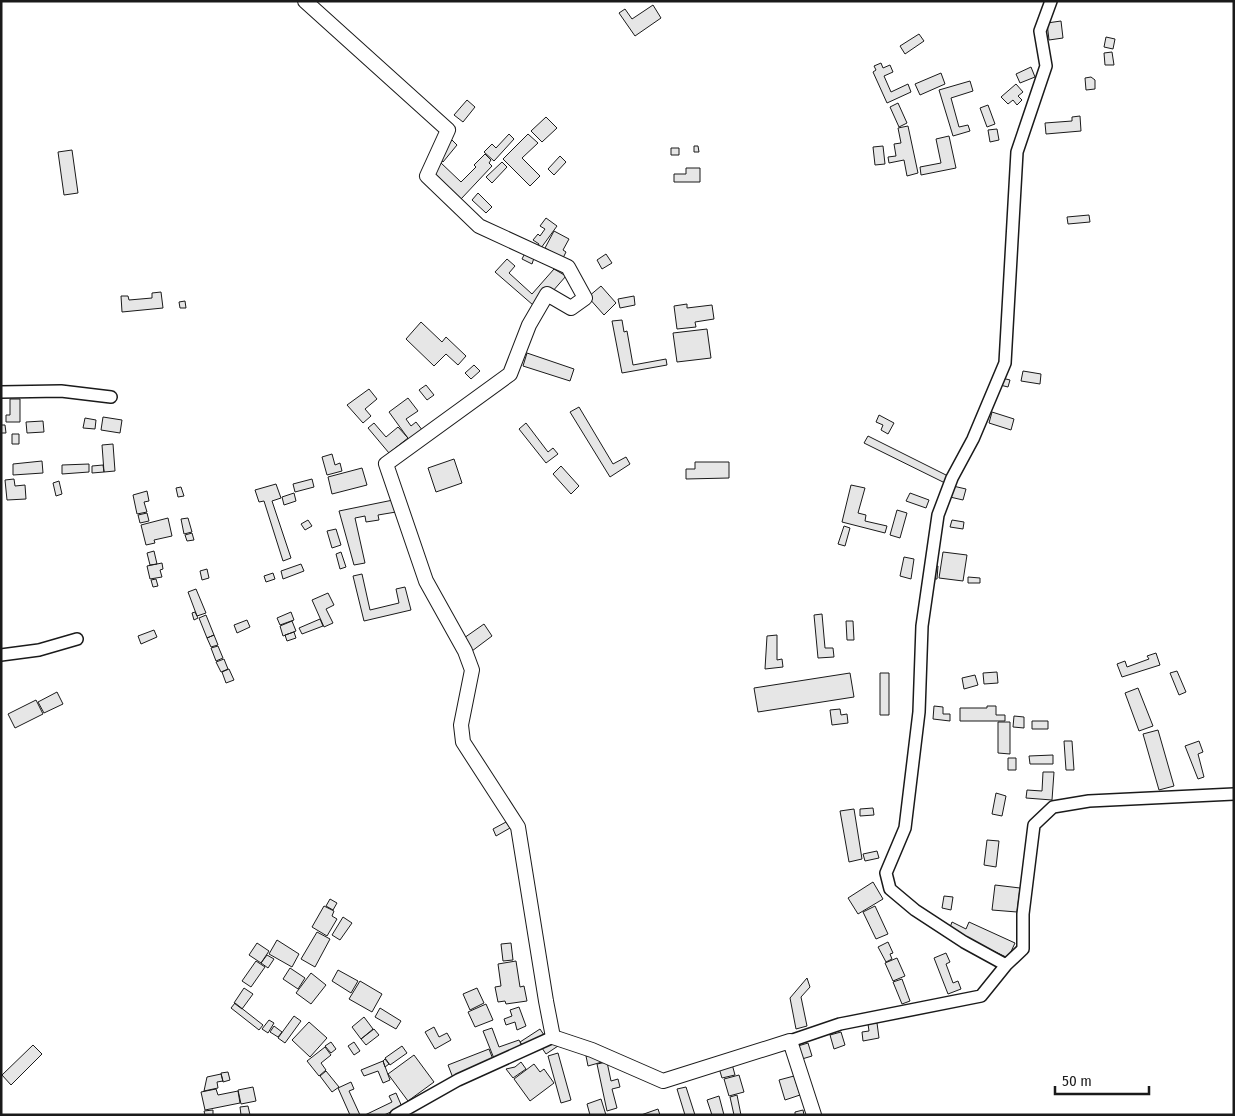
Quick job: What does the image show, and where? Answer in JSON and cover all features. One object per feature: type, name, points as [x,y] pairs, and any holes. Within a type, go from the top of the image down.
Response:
[{"type":"street","points":[[305,1],[448,130],[427,176],[479,226],[568,267],[585,298],[571,308],[547,294],[529,325],[510,374],[386,464],[426,581],[465,651],[472,670],[461,725],[463,742],[518,827],[553,1036]]},
{"type":"street","points":[[1006,965],[964,942],[915,910],[890,889],[886,873],[905,828],[919,712],[922,626],[938,515],[952,478],[973,439],[1005,363],[1017,152],[1046,66],[1040,31],[1051,1]]},
{"type":"street","points":[[1,392],[61,391],[111,397]]},
{"type":"street","points":[[1,655],[39,650],[77,640]]},
{"type":"street","points":[[396,1115],[458,1080],[553,1036],[592,1050],[663,1081],[840,1024],[980,996],[1006,965],[1023,949],[1023,914],[1034,825],[1053,807],[1089,801],[1234,794]]},
{"type":"street","points":[[790,1041],[814,1115]]},
{"type":"building","points":[[653,5],[661,18],[635,36],[619,13],[625,9],[632,19]]},
{"type":"building","points":[[1061,21],[1063,38],[1049,40],[1047,23]]},
{"type":"building","points":[[919,34],[924,41],[905,54],[900,46]]},
{"type":"building","points":[[1106,37],[1115,39],[1113,49],[1104,47]]},
{"type":"building","points":[[1112,52],[1114,65],[1105,65],[1104,53]]},
{"type":"building","points":[[881,63],[883,68],[890,65],[893,72],[884,76],[891,92],[908,84],[911,92],[887,103],[873,72],[876,70],[874,66]]},
{"type":"building","points":[[1031,67],[1035,77],[1020,83],[1016,74]]},
{"type":"building","points":[[941,73],[945,84],[920,95],[915,84]]},
{"type":"building","points":[[1091,77],[1095,80],[1095,89],[1086,90],[1085,78]]},
{"type":"building","points":[[970,81],[973,91],[951,98],[959,127],[968,125],[970,131],[953,136],[939,90]]},
{"type":"building","points":[[1016,84],[1023,92],[1018,96],[1022,100],[1017,105],[1013,100],[1008,104],[1001,97]]},
{"type":"building","points":[[467,100],[475,107],[463,122],[454,115]]},
{"type":"building","points":[[898,103],[907,123],[899,127],[890,107]]},
{"type":"building","points":[[988,105],[995,124],[987,127],[980,108]]},
{"type":"building","points":[[1080,116],[1081,131],[1046,134],[1045,123],[1072,121],[1072,117]]},
{"type":"building","points":[[546,117],[557,128],[542,142],[531,131]]},
{"type":"building","points":[[908,126],[918,173],[907,176],[904,160],[889,163],[888,157],[896,156],[894,144],[901,143],[898,128]]},
{"type":"building","points":[[997,129],[999,140],[990,142],[988,130]]},
{"type":"building","points":[[509,134],[514,139],[494,161],[484,152],[492,144],[496,148]]},
{"type":"building","points":[[528,134],[538,143],[522,158],[540,176],[530,186],[503,159]]},
{"type":"building","points":[[949,136],[956,168],[921,175],[920,167],[941,163],[936,139]]},
{"type":"building","points":[[452,140],[457,145],[443,162],[437,157]]},
{"type":"building","points":[[694,146],[698,146],[699,152],[694,152]]},
{"type":"building","points":[[883,146],[885,164],[875,165],[873,147]]},
{"type":"building","points":[[671,148],[679,148],[679,155],[671,155]]},
{"type":"building","points":[[72,150],[78,193],[64,195],[58,152]]},
{"type":"building","points":[[485,154],[491,160],[489,163],[492,166],[461,199],[432,171],[440,162],[461,182],[476,167],[474,165]]},
{"type":"building","points":[[560,156],[566,162],[554,175],[548,169]]},
{"type":"building","points":[[502,162],[507,167],[492,183],[486,177]]},
{"type":"building","points":[[686,168],[700,168],[700,182],[674,182],[674,174],[686,174]]},
{"type":"building","points":[[478,193],[492,207],[486,213],[472,200]]},
{"type":"building","points":[[1089,215],[1090,222],[1068,224],[1067,217]]},
{"type":"building","points":[[546,218],[557,226],[541,248],[533,240],[538,234],[540,236],[545,229],[540,226]]},
{"type":"building","points":[[554,231],[569,239],[563,250],[566,252],[563,258],[545,248]]},
{"type":"building","points":[[525,253],[534,258],[532,264],[522,259]]},
{"type":"building","points":[[606,254],[612,263],[602,269],[597,260]]},
{"type":"building","points":[[507,259],[515,266],[509,273],[532,294],[554,269],[566,276],[552,292],[533,305],[495,272]]},
{"type":"building","points":[[601,286],[616,303],[604,315],[588,297]]},
{"type":"building","points":[[161,292],[163,308],[122,312],[121,296],[128,296],[129,300],[152,298],[152,293]]},
{"type":"building","points":[[634,296],[635,305],[620,308],[618,299]]},
{"type":"building","points":[[185,301],[186,308],[180,308],[179,302]]},
{"type":"building","points":[[687,304],[687,308],[712,305],[714,319],[695,322],[696,327],[677,329],[674,306]]},
{"type":"building","points":[[622,320],[624,332],[627,331],[633,365],[666,359],[667,365],[622,373],[612,321]]},
{"type":"building","points":[[421,322],[442,342],[446,337],[466,356],[458,365],[446,354],[434,366],[406,339]]},
{"type":"building","points":[[707,329],[711,358],[677,362],[673,333]]},
{"type":"building","points":[[527,353],[574,369],[570,381],[523,366]]},
{"type":"building","points":[[474,365],[480,371],[471,379],[465,373]]},
{"type":"building","points":[[1023,371],[1041,374],[1040,384],[1021,381]]},
{"type":"building","points":[[1002,378],[1010,380],[1008,387],[1000,385]]},
{"type":"building","points":[[426,385],[434,395],[427,400],[419,390]]},
{"type":"building","points":[[369,389],[377,399],[365,409],[371,416],[363,423],[347,405]]},
{"type":"building","points":[[408,398],[418,411],[406,419],[411,426],[416,422],[423,431],[410,441],[389,412]]},
{"type":"building","points":[[10,399],[20,399],[20,422],[6,422],[6,415],[10,415]]},
{"type":"building","points":[[579,407],[613,464],[626,457],[630,464],[610,477],[570,412]]},
{"type":"building","points":[[992,412],[1014,419],[1011,430],[989,423]]},
{"type":"building","points":[[879,415],[894,423],[888,434],[881,430],[883,425],[876,422]]},
{"type":"building","points":[[103,417],[122,420],[120,433],[101,430]]},
{"type":"building","points":[[85,418],[96,420],[95,429],[83,428]]},
{"type":"building","points":[[43,421],[44,432],[27,433],[26,422]]},
{"type":"building","points":[[374,423],[386,437],[398,427],[408,438],[389,453],[368,428]]},
{"type":"building","points":[[526,423],[548,452],[553,448],[558,454],[546,463],[519,429]]},
{"type":"building","points":[[1,425],[5,425],[6,433],[1,433]]},
{"type":"building","points":[[12,434],[19,434],[19,444],[12,444]]},
{"type":"building","points":[[868,436],[948,476],[945,483],[864,443]]},
{"type":"building","points":[[113,444],[115,471],[104,472],[102,445]]},
{"type":"building","points":[[332,454],[335,465],[340,463],[342,471],[327,475],[322,457]]},
{"type":"building","points":[[454,459],[462,483],[436,492],[428,468]]},
{"type":"building","points":[[42,461],[43,473],[13,475],[13,464]]},
{"type":"building","points":[[695,462],[729,462],[729,478],[686,479],[686,469],[695,469]]},
{"type":"building","points":[[89,464],[89,472],[62,474],[62,465]]},
{"type":"building","points":[[103,465],[104,472],[92,473],[92,466]]},
{"type":"building","points":[[561,466],[579,486],[571,494],[553,474]]},
{"type":"building","points":[[362,468],[367,485],[332,494],[328,477]]},
{"type":"building","points":[[14,479],[15,486],[25,485],[26,499],[7,500],[5,480]]},
{"type":"building","points":[[312,479],[314,487],[295,492],[293,484]]},
{"type":"building","points":[[59,481],[62,494],[56,496],[53,483]]},
{"type":"building","points":[[276,484],[281,498],[272,501],[291,558],[283,561],[264,501],[259,502],[255,490]]},
{"type":"building","points":[[851,485],[865,488],[858,513],[866,515],[865,521],[887,526],[885,533],[842,522]]},
{"type":"building","points":[[953,486],[966,489],[963,500],[950,497]]},
{"type":"building","points":[[181,487],[184,496],[178,497],[176,488]]},
{"type":"building","points":[[147,491],[149,501],[144,502],[147,512],[137,514],[133,495]]},
{"type":"building","points":[[294,493],[296,501],[284,505],[282,497]]},
{"type":"building","points":[[910,493],[929,500],[926,508],[906,501]]},
{"type":"building","points":[[393,500],[396,512],[378,515],[379,520],[366,522],[365,516],[355,518],[365,563],[354,565],[339,511]]},
{"type":"building","points":[[897,510],[907,513],[900,538],[890,535]]},
{"type":"building","points":[[147,513],[149,521],[140,523],[138,515]]},
{"type":"building","points":[[168,518],[172,536],[154,540],[155,543],[146,545],[141,525]]},
{"type":"building","points":[[188,518],[192,532],[184,534],[181,519]]},
{"type":"building","points":[[308,520],[312,526],[305,530],[301,524]]},
{"type":"building","points":[[952,520],[964,522],[963,529],[950,527]]},
{"type":"building","points":[[844,526],[850,528],[845,546],[838,544]]},
{"type":"building","points":[[336,529],[341,545],[332,548],[327,531]]},
{"type":"building","points":[[192,533],[194,540],[187,541],[185,535]]},
{"type":"building","points":[[154,551],[157,564],[150,565],[147,553]]},
{"type":"building","points":[[341,552],[346,567],[340,569],[336,554]]},
{"type":"building","points":[[943,552],[967,555],[963,581],[939,578]]},
{"type":"building","points":[[904,557],[914,559],[911,579],[900,576]]},
{"type":"building","points":[[162,563],[163,569],[160,570],[162,577],[150,579],[147,566]]},
{"type":"building","points":[[301,564],[304,571],[283,579],[281,571]]},
{"type":"building","points":[[931,566],[938,566],[937,579],[930,579]]},
{"type":"building","points":[[207,569],[209,578],[202,580],[200,571]]},
{"type":"building","points":[[273,573],[275,579],[266,582],[264,576]]},
{"type":"building","points":[[362,574],[370,610],[399,603],[396,589],[405,587],[411,610],[364,621],[353,576]]},
{"type":"building","points":[[968,577],[980,578],[980,583],[968,583]]},
{"type":"building","points":[[156,579],[158,586],[153,587],[151,580]]},
{"type":"building","points":[[196,589],[206,613],[197,616],[188,592]]},
{"type":"building","points":[[328,593],[334,605],[326,609],[333,623],[324,627],[312,600]]},
{"type":"building","points":[[195,612],[198,618],[194,620],[192,613]]},
{"type":"building","points":[[291,612],[294,620],[280,625],[277,618]]},
{"type":"building","points":[[822,614],[825,648],[833,648],[834,657],[818,658],[814,615]]},
{"type":"building","points":[[206,615],[214,635],[207,638],[199,618]]},
{"type":"building","points":[[320,619],[323,626],[302,634],[299,628]]},
{"type":"building","points":[[247,620],[250,627],[237,633],[234,625]]},
{"type":"building","points":[[292,621],[296,631],[283,636],[280,626]]},
{"type":"building","points":[[846,621],[853,621],[854,640],[847,640]]},
{"type":"building","points":[[484,624],[492,636],[472,651],[464,638]]},
{"type":"building","points":[[154,630],[157,637],[141,644],[138,636]]},
{"type":"building","points":[[294,632],[296,638],[287,641],[285,635]]},
{"type":"building","points":[[214,635],[218,645],[211,647],[207,638]]},
{"type":"building","points":[[777,635],[777,660],[782,659],[783,667],[765,669],[767,636]]},
{"type":"building","points":[[218,646],[223,658],[216,661],[211,648]]},
{"type":"building","points":[[1156,653],[1160,665],[1122,677],[1117,664],[1125,661],[1127,667],[1149,659],[1147,656]]},
{"type":"building","points":[[224,659],[228,669],[221,672],[216,662]]},
{"type":"building","points":[[229,669],[234,680],[226,683],[222,672]]},
{"type":"building","points":[[1177,671],[1186,692],[1179,695],[1170,673]]},
{"type":"building","points":[[997,672],[998,683],[984,684],[983,673]]},
{"type":"building","points":[[850,673],[854,697],[758,712],[754,688]]},
{"type":"building","points":[[880,673],[889,673],[889,715],[880,715]]},
{"type":"building","points":[[975,675],[978,685],[964,689],[962,678]]},
{"type":"building","points":[[1138,688],[1153,726],[1139,731],[1125,693]]},
{"type":"building","points":[[57,692],[63,704],[44,713],[38,702]]},
{"type":"building","points":[[36,700],[43,714],[15,728],[8,714]]},
{"type":"building","points":[[934,706],[943,707],[943,714],[950,714],[950,721],[933,719]]},
{"type":"building","points":[[987,706],[996,706],[996,715],[1005,715],[1005,721],[960,721],[960,708],[987,708]]},
{"type":"building","points":[[840,709],[841,715],[847,714],[848,723],[832,725],[830,710]]},
{"type":"building","points":[[1014,716],[1024,717],[1024,728],[1013,727]]},
{"type":"building","points":[[1032,721],[1048,721],[1048,729],[1032,729]]},
{"type":"building","points":[[998,722],[1010,722],[1010,754],[998,753]]},
{"type":"building","points":[[1158,730],[1174,786],[1159,790],[1143,734]]},
{"type":"building","points":[[1064,741],[1072,741],[1074,770],[1066,770]]},
{"type":"building","points":[[1199,741],[1203,752],[1198,754],[1204,777],[1198,779],[1185,746]]},
{"type":"building","points":[[1053,755],[1053,764],[1030,764],[1029,756]]},
{"type":"building","points":[[1008,758],[1016,758],[1016,770],[1008,770]]},
{"type":"building","points":[[1043,772],[1054,772],[1052,800],[1026,798],[1027,790],[1042,791]]},
{"type":"building","points":[[996,793],[1006,796],[1002,816],[992,814]]},
{"type":"building","points":[[873,808],[874,815],[860,816],[860,809]]},
{"type":"building","points":[[854,809],[862,859],[849,862],[840,811]]},
{"type":"building","points":[[506,822],[510,828],[496,836],[493,829]]},
{"type":"building","points":[[987,840],[999,841],[996,867],[984,865]]},
{"type":"building","points":[[877,851],[879,858],[865,861],[863,854]]},
{"type":"building","points":[[873,882],[883,899],[858,914],[848,898]]},
{"type":"building","points":[[995,885],[1020,888],[1017,912],[992,910]]},
{"type":"building","points":[[944,896],[953,897],[951,910],[942,908]]},
{"type":"building","points":[[330,899],[337,903],[333,910],[326,906]]},
{"type":"building","points":[[324,906],[334,911],[332,916],[337,919],[327,936],[312,927]]},
{"type":"building","points":[[875,906],[888,934],[876,939],[863,912]]},
{"type":"building","points":[[343,917],[352,923],[340,940],[332,935]]},
{"type":"building","points":[[952,922],[966,929],[969,922],[1015,943],[1008,958],[949,930]]},
{"type":"building","points":[[317,932],[330,939],[315,967],[301,959]]},
{"type":"building","points":[[277,940],[299,954],[292,967],[269,954]]},
{"type":"building","points":[[888,942],[893,953],[890,954],[892,959],[886,962],[878,947]]},
{"type":"building","points":[[257,943],[269,951],[261,963],[249,955]]},
{"type":"building","points":[[511,943],[513,960],[503,961],[501,944]]},
{"type":"building","points":[[946,953],[950,962],[946,964],[953,983],[958,981],[961,989],[948,994],[934,958]]},
{"type":"building","points":[[267,955],[274,959],[268,968],[261,963]]},
{"type":"building","points":[[897,958],[905,976],[893,981],[885,963]]},
{"type":"building","points":[[256,961],[265,967],[251,987],[242,981]]},
{"type":"building","points":[[516,961],[520,987],[524,986],[527,1001],[506,1004],[505,1001],[498,1002],[495,987],[501,986],[498,964]]},
{"type":"building","points":[[290,968],[305,978],[298,989],[283,979]]},
{"type":"building","points":[[338,970],[358,981],[351,993],[332,981]]},
{"type":"building","points":[[311,973],[326,985],[311,1004],[296,993]]},
{"type":"building","points":[[807,978],[810,987],[801,997],[807,1026],[796,1029],[790,998]]},
{"type":"building","points":[[902,979],[910,1001],[902,1004],[893,982]]},
{"type":"building","points":[[360,981],[382,994],[372,1012],[349,999]]},
{"type":"building","points":[[244,988],[253,994],[242,1009],[234,1003]]},
{"type":"building","points":[[477,988],[484,1003],[470,1010],[463,994]]},
{"type":"building","points":[[235,1003],[263,1025],[259,1030],[231,1008]]},
{"type":"building","points":[[486,1004],[493,1020],[475,1027],[468,1012]]},
{"type":"building","points":[[519,1007],[526,1026],[517,1030],[515,1022],[506,1025],[504,1019],[512,1016],[510,1010]]},
{"type":"building","points":[[380,1008],[401,1021],[396,1029],[375,1017]]},
{"type":"building","points":[[294,1016],[301,1021],[285,1043],[278,1038]]},
{"type":"building","points":[[364,1017],[373,1029],[361,1039],[352,1027]]},
{"type":"building","points":[[269,1020],[274,1023],[268,1033],[262,1029]]},
{"type":"building","points":[[309,1022],[327,1038],[310,1057],[292,1040]]},
{"type":"building","points":[[877,1023],[879,1038],[863,1041],[862,1032],[869,1031],[868,1024]]},
{"type":"building","points":[[274,1026],[282,1032],[278,1037],[270,1032]]},
{"type":"building","points":[[434,1027],[439,1037],[447,1033],[451,1040],[435,1049],[425,1032]]},
{"type":"building","points":[[492,1028],[499,1047],[519,1040],[524,1049],[495,1061],[483,1031]]},
{"type":"building","points":[[374,1029],[379,1035],[366,1045],[361,1039]]},
{"type":"building","points":[[540,1029],[544,1035],[524,1048],[520,1042]]},
{"type":"building","points":[[841,1032],[845,1045],[834,1049],[830,1035]]},
{"type":"building","points":[[554,1040],[558,1046],[546,1054],[542,1048]]},
{"type":"building","points":[[331,1042],[336,1049],[331,1053],[325,1046]]},
{"type":"building","points":[[354,1042],[360,1051],[354,1055],[348,1046]]},
{"type":"building","points":[[808,1043],[812,1056],[802,1059],[798,1046]]},
{"type":"building","points":[[33,1045],[42,1054],[11,1085],[2,1075]]},
{"type":"building","points":[[402,1046],[407,1053],[390,1065],[385,1058]]},
{"type":"building","points":[[325,1047],[331,1055],[321,1063],[326,1070],[319,1076],[307,1061]]},
{"type":"building","points":[[489,1049],[494,1062],[453,1078],[448,1065]]},
{"type":"building","points":[[558,1053],[571,1100],[561,1103],[548,1056]]},
{"type":"building","points":[[601,1054],[602,1062],[588,1066],[586,1056]]},
{"type":"building","points":[[414,1055],[434,1082],[408,1101],[388,1074]]},
{"type":"building","points":[[385,1059],[389,1064],[385,1067],[383,1061]]},
{"type":"building","points":[[383,1061],[390,1080],[383,1083],[378,1071],[364,1076],[361,1070]]},
{"type":"building","points":[[521,1062],[526,1069],[513,1078],[506,1069],[515,1067]]},
{"type":"building","points":[[607,1062],[611,1081],[618,1079],[620,1087],[612,1089],[617,1108],[607,1111],[597,1064]]},
{"type":"building","points":[[534,1064],[540,1072],[544,1069],[554,1083],[530,1101],[514,1079]]},
{"type":"building","points":[[732,1064],[735,1075],[722,1078],[719,1068]]},
{"type":"building","points":[[326,1071],[339,1087],[332,1092],[320,1076]]},
{"type":"building","points":[[228,1072],[230,1080],[223,1082],[221,1073]]},
{"type":"building","points":[[221,1074],[223,1081],[217,1082],[218,1088],[204,1091],[207,1077]]},
{"type":"building","points":[[739,1075],[744,1092],[729,1096],[724,1079]]},
{"type":"building","points":[[794,1076],[800,1095],[785,1100],[779,1080]]},
{"type":"building","points":[[351,1082],[354,1089],[349,1091],[360,1115],[350,1115],[338,1088]]},
{"type":"building","points":[[253,1087],[256,1101],[241,1104],[238,1090]]},
{"type":"building","points":[[686,1087],[695,1115],[685,1115],[677,1089]]},
{"type":"building","points":[[216,1089],[218,1095],[238,1091],[240,1103],[205,1110],[201,1092]]},
{"type":"building","points":[[396,1093],[402,1107],[384,1115],[365,1115],[392,1102],[389,1096]]},
{"type":"building","points":[[737,1095],[741,1115],[734,1115],[730,1097]]},
{"type":"building","points":[[719,1096],[724,1115],[712,1115],[707,1100]]},
{"type":"building","points":[[601,1099],[606,1115],[590,1115],[587,1104]]},
{"type":"building","points":[[248,1106],[250,1115],[241,1115],[240,1107]]},
{"type":"building","points":[[658,1109],[660,1115],[641,1115]]},
{"type":"building","points":[[213,1110],[213,1115],[205,1115],[204,1111]]},
{"type":"building","points":[[803,1110],[804,1115],[795,1115],[795,1112]]}]
